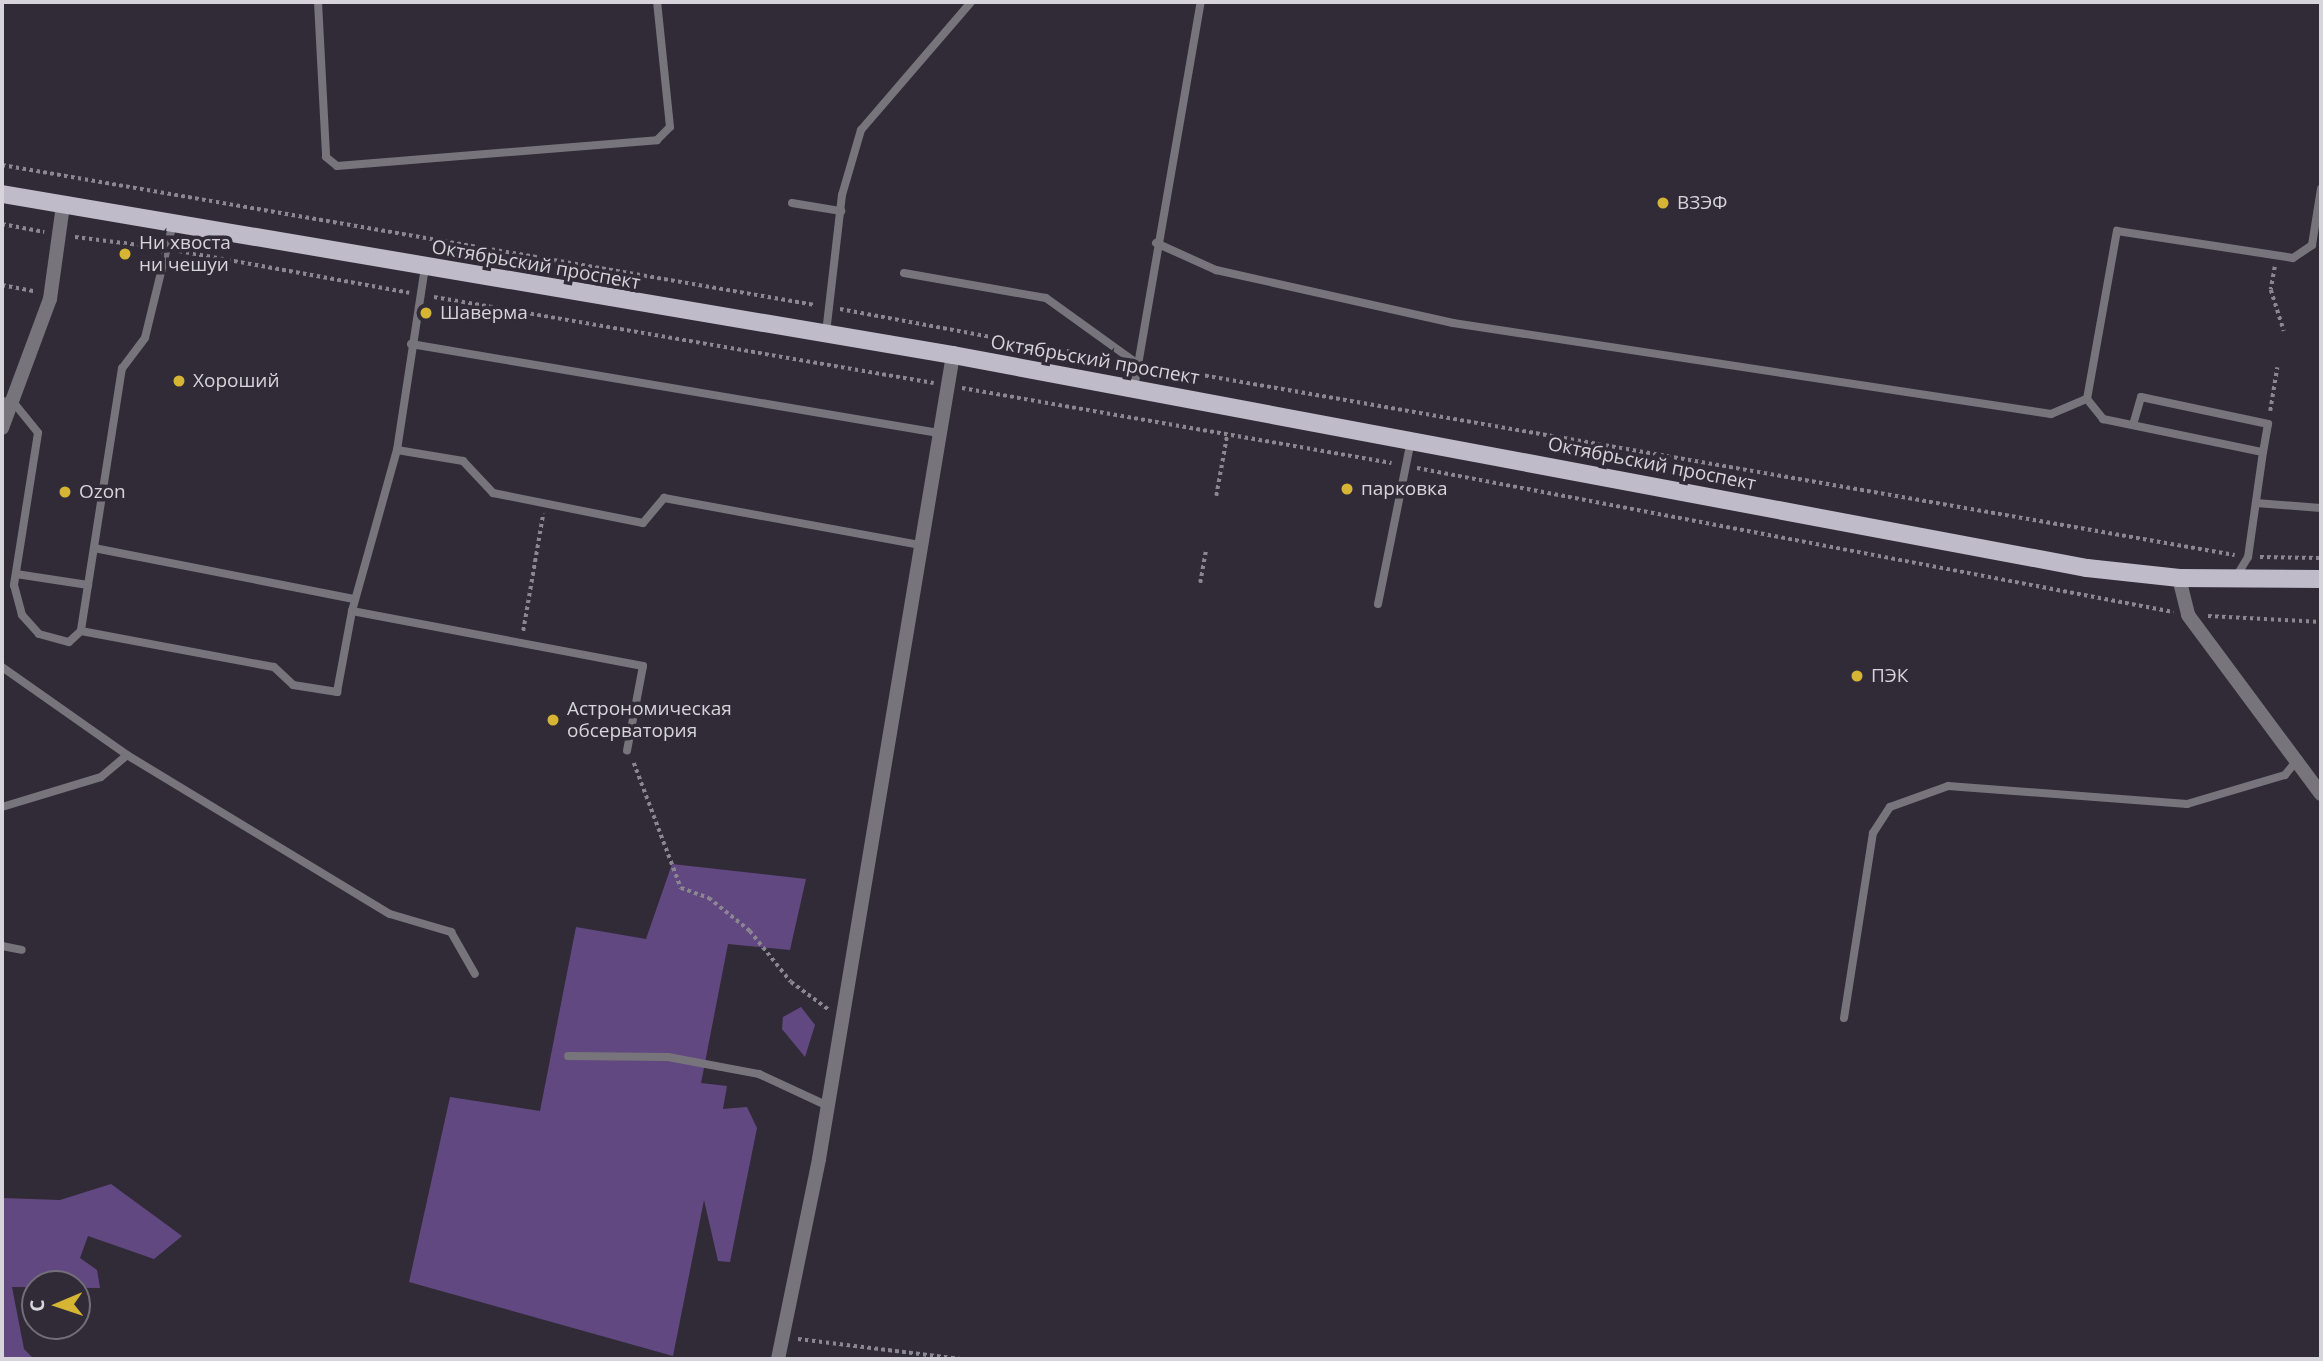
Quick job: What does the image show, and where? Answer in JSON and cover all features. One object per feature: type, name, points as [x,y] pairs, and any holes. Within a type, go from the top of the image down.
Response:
[{"type":"main road","name":"Октябрьский проспект","points":[[2,194],[825,336],[953,355],[2087,568],[2179,578],[2321,579]]},
{"type":"street","points":[[2,428],[8,402],[51,294],[63,205]]},
{"type":"street","points":[[778,1359],[828,1106],[953,355]]},
{"type":"street","points":[[2179,578],[2188,615],[2298,759],[2321,794]]},
{"type":"lane","points":[[318,2],[326,157],[337,166],[657,141],[670,127],[657,2]]},
{"type":"lane","points":[[825,336],[841,211],[861,130],[971,2]]},
{"type":"lane","points":[[1134,388],[1156,243],[1200,2]]},
{"type":"lane","points":[[2263,452],[2103,419],[2088,399],[2117,230],[2294,258],[2312,245],[2321,189]]},
{"type":"lane","points":[[792,203],[841,211]]},
{"type":"lane","points":[[8,402],[38,433],[16,574],[22,615],[39,634],[69,642],[80,631],[122,368],[145,338],[173,222]]},
{"type":"lane","points":[[1156,243],[1216,270],[1453,323],[2051,414],[2088,399]]},
{"type":"lane","points":[[80,631],[274,667],[293,685],[337,692],[352,611],[397,450],[411,344],[425,267]]},
{"type":"lane","points":[[904,273],[1046,298],[1138,364]]},
{"type":"lane","points":[[411,344],[939,433]]},
{"type":"lane","points":[[2133,425],[2141,397],[2268,424],[2248,557],[2234,580]]},
{"type":"lane","points":[[1378,604],[1411,440]]},
{"type":"lane","points":[[397,450],[463,461],[493,493],[643,523],[664,498],[921,545]]},
{"type":"lane","points":[[2256,503],[2321,509]]},
{"type":"lane","points":[[94,548],[355,599]]},
{"type":"lane","points":[[16,574],[88,584]]},
{"type":"lane","points":[[352,611],[643,666],[627,751]]},
{"type":"lane","points":[[2,667],[127,755],[390,914],[451,932],[475,974]]},
{"type":"lane","points":[[2,807],[101,777],[127,755]]},
{"type":"lane","points":[[1844,1018],[1873,833],[1890,807],[1948,786],[2188,804],[2285,775],[2298,759]]},
{"type":"lane","points":[[2,946],[22,950]]},
{"type":"lane","points":[[568,1056],[668,1057],[759,1074],[828,1106]]},
{"type":"path","points":[[2,165],[829,307],[1138,364],[2248,557],[2321,558]]},
{"type":"path","points":[[2,224],[166,248],[420,295],[1406,466],[2188,615],[2321,622]]},
{"type":"path","points":[[2277,256],[2271,290],[2284,331]]},
{"type":"path","points":[[2,285],[51,294]]},
{"type":"path","points":[[2268,424],[2277,368]]},
{"type":"path","points":[[1216,496],[1227,435]]},
{"type":"path","points":[[521,643],[545,503]]},
{"type":"path","points":[[1200,583],[1206,550]]},
{"type":"path","points":[[627,751],[648,788],[659,841],[681,888],[709,898],[750,931],[792,982],[841,1018]]},
{"type":"path","points":[[782,1337],[961,1359]]},
{"type":"shaded area","points":[[672,864],[806,879],[790,950],[728,944],[701,1083],[727,1086],[723,1109],[747,1107],[757,1128],[730,1262],[718,1261],[704,1200],[673,1356],[409,1282],[450,1097],[540,1111],[576,927],[646,939]]},
{"type":"shaded area","points":[[801,1007],[815,1025],[805,1057],[782,1029],[783,1017]]},
{"type":"shaded area","points":[[111,1184],[182,1236],[154,1259],[88,1236],[80,1258],[97,1270],[100,1288],[91,1288],[91,1270],[21,1270],[21,1287],[12,1287],[21,1340],[24,1349],[34,1359],[2,1359],[2,1198],[60,1200]]},
{"type":"place","name":"ВЗЭФ","points":[[1663,203]]},
{"type":"place","name":"Ни хвоста ни чешуи","points":[[125,254]]},
{"type":"place","name":"Шаверма","points":[[426,313]]},
{"type":"place","name":"Хороший","points":[[179,381]]},
{"type":"place","name":"парковка","points":[[1347,489]]},
{"type":"place","name":"Ozon","points":[[65,492]]},
{"type":"place","name":"ПЭК","points":[[1857,676]]},
{"type":"place","name":"Aстрономическая обсерватория","points":[[553,720]]}]
